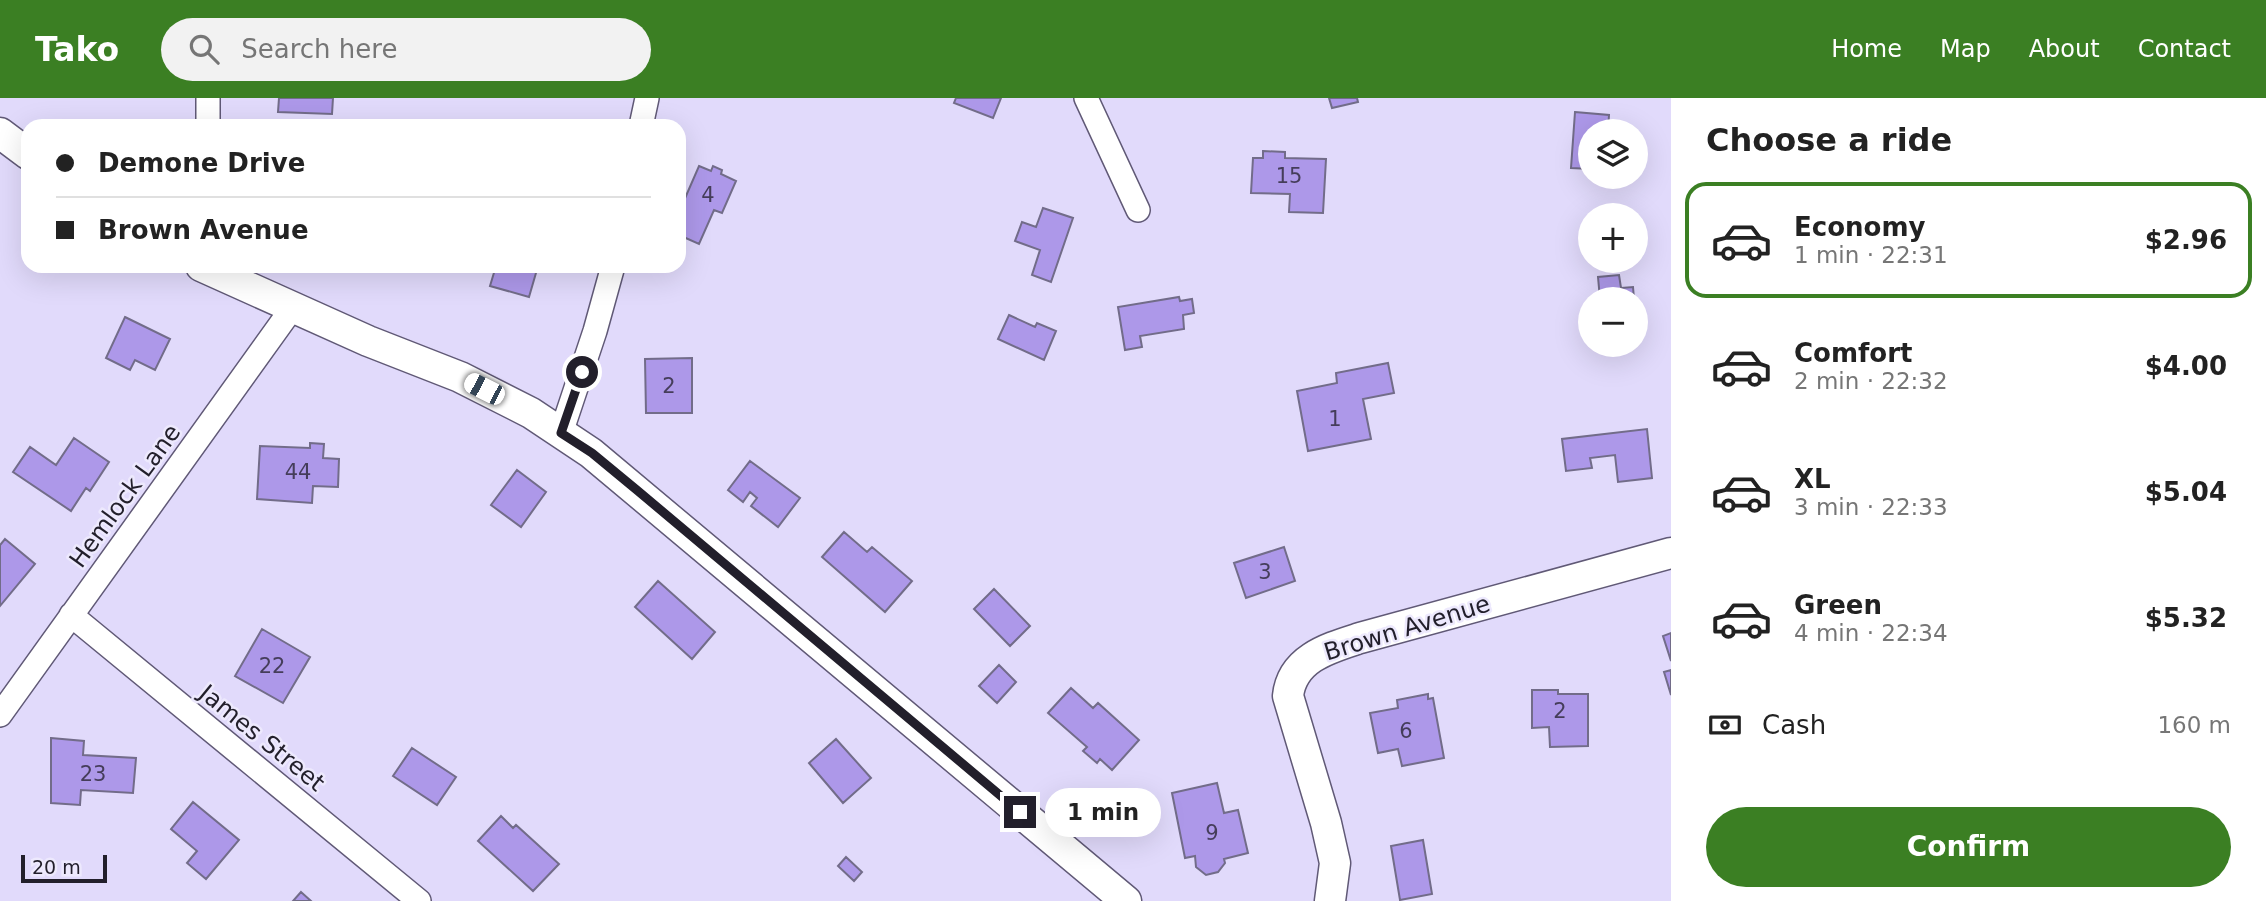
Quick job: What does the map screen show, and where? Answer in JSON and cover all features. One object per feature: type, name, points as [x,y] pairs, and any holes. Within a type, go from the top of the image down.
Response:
[{"type":"street","points":[[208,98],[208,119]]},
{"type":"street","points":[[642,119],[647,98]]},
{"type":"street","points":[[1086,98],[1138,210]]},
{"type":"street","points":[[0,134],[21,149]]},
{"type":"street","points":[[220,273],[368,341],[460,377],[531,413],[592,453],[1126,901]]},
{"type":"street","points":[[561,433],[611,273]]},
{"type":"street","name":"Hemlock Lane","points":[[0,715],[293,307]]},
{"type":"street","name":"Brown Avenue","points":[[1330,901],[1335,863],[1289,695],[1294,674],[1322,652],[1360,638],[1671,553]]},
{"type":"street","name":"James Street","points":[[71,615],[419,901]]},
{"type":"building","points":[[279,98],[333,98],[332,114],[278,112]]},
{"type":"building","points":[[956,98],[1001,98],[993,118],[954,103]]},
{"type":"building","points":[[1329,98],[1357,98],[1358,102],[1332,108]]},
{"type":"building","points":[[1575,112],[1609,115],[1609,119],[1578,119],[1578,168],[1571,168]]},
{"type":"building","points":[[1263,151],[1285,152],[1285,158],[1326,159],[1323,213],[1289,212],[1290,194],[1251,193],[1253,158],[1263,158]]},
{"type":"building","points":[[699,166],[711,171],[713,166],[722,170],[721,174],[736,181],[722,213],[714,210],[699,244],[686,238],[686,196]]},
{"type":"building","points":[[1043,208],[1073,218],[1051,282],[1032,275],[1040,250],[1015,241],[1022,222],[1036,227]]},
{"type":"building","points":[[494,273],[536,273],[529,297],[490,286]]},
{"type":"building","points":[[1619,275],[1621,287],[1599,287],[1598,277]]},
{"type":"building","points":[[1179,297],[1180,301],[1192,299],[1194,313],[1183,315],[1184,329],[1140,336],[1142,347],[1125,350],[1118,307]]},
{"type":"building","points":[[1009,315],[1035,327],[1037,323],[1056,331],[1044,360],[998,339]]},
{"type":"building","points":[[125,317],[170,339],[155,370],[135,360],[130,370],[106,358]]},
{"type":"building","points":[[692,358],[692,413],[646,413],[645,359]]},
{"type":"building","points":[[1388,363],[1394,393],[1363,399],[1371,439],[1308,451],[1297,391],[1337,383],[1336,373]]},
{"type":"building","points":[[1647,429],[1652,478],[1618,482],[1615,455],[1590,458],[1592,468],[1566,471],[1562,439]]},
{"type":"building","points":[[74,438],[109,462],[90,491],[86,488],[71,511],[13,472],[30,447],[56,465]]},
{"type":"building","points":[[310,443],[324,444],[323,458],[339,459],[338,487],[313,486],[312,503],[257,499],[260,446],[310,448]]},
{"type":"building","points":[[750,461],[800,498],[778,527],[751,506],[757,498],[750,492],[743,502],[728,490]]},
{"type":"building","points":[[517,470],[546,492],[521,527],[491,505]]},
{"type":"building","points":[[844,532],[867,552],[872,547],[912,581],[885,612],[822,557]]},
{"type":"building","points":[[5,539],[35,564],[0,606],[0,545]]},
{"type":"building","points":[[1284,547],[1295,581],[1246,598],[1234,563]]},
{"type":"building","points":[[658,581],[715,632],[692,659],[635,607]]},
{"type":"building","points":[[994,589],[1030,626],[1010,646],[974,609]]},
{"type":"building","points":[[262,629],[310,657],[283,703],[235,676]]},
{"type":"building","points":[[1671,633],[1671,661],[1663,636]]},
{"type":"building","points":[[999,665],[1016,682],[997,703],[979,686]]},
{"type":"building","points":[[1671,670],[1671,695],[1664,672]]},
{"type":"building","points":[[1071,688],[1093,708],[1098,703],[1139,740],[1112,770],[1100,759],[1097,763],[1083,751],[1087,747],[1048,713]]},
{"type":"building","points":[[1532,690],[1558,690],[1558,694],[1588,694],[1588,746],[1550,747],[1549,727],[1532,728]]},
{"type":"building","points":[[1428,694],[1428,699],[1433,698],[1444,758],[1402,766],[1398,749],[1378,753],[1370,713],[1398,708],[1397,700]]},
{"type":"building","points":[[51,738],[84,741],[83,755],[136,758],[133,793],[81,790],[80,805],[51,803]]},
{"type":"building","points":[[836,739],[871,778],[843,803],[809,763]]},
{"type":"building","points":[[412,748],[456,777],[437,805],[393,776]]},
{"type":"building","points":[[1217,783],[1224,813],[1238,810],[1248,853],[1224,859],[1225,863],[1218,872],[1206,875],[1196,867],[1195,856],[1185,858],[1172,793]]},
{"type":"building","points":[[193,802],[239,840],[206,879],[187,863],[197,851],[171,829]]},
{"type":"building","points":[[501,816],[513,828],[516,825],[559,864],[533,891],[478,841]]},
{"type":"building","points":[[1423,840],[1432,894],[1400,900],[1391,846]]},
{"type":"building","points":[[846,857],[862,872],[854,881],[838,866]]},
{"type":"building","points":[[301,892],[311,901],[293,901]]},
{"type":"route","points":[[582,372],[561,433],[592,453],[1020,812]]}]
